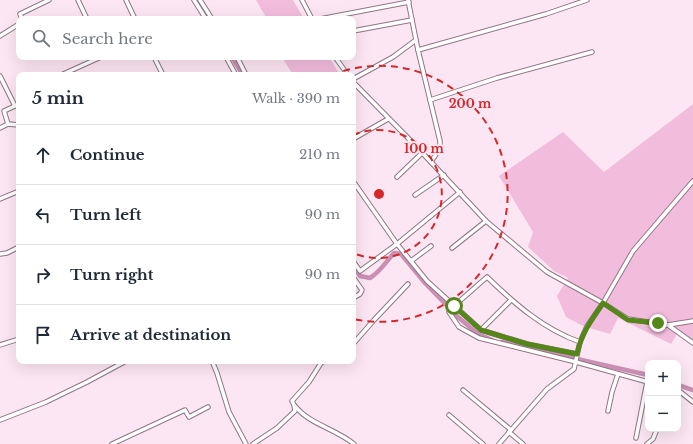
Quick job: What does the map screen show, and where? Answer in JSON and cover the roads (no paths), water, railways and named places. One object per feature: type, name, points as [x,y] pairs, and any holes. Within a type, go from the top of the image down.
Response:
[{"type":"street","points":[[21,16],[20,14],[49,0]]},
{"type":"street","points":[[78,0],[85,16]]},
{"type":"street","points":[[126,0],[134,16]]},
{"type":"street","points":[[194,0],[204,16]]},
{"type":"street","points":[[200,0],[210,16]]},
{"type":"street","points":[[302,0],[310,16]]},
{"type":"street","points":[[418,50],[539,16],[587,0]]},
{"type":"street","points":[[335,16],[408,1],[440,141],[440,148],[431,162]]},
{"type":"street","points":[[356,31],[412,20]]},
{"type":"street","points":[[0,36],[16,26]]},
{"type":"street","points":[[356,78],[394,56],[416,40]]},
{"type":"street","points":[[430,100],[497,78],[592,52]]},
{"type":"street","points":[[68,72],[94,60]]},
{"type":"street","points":[[155,60],[161,72]]},
{"type":"street","points":[[228,60],[234,72]]},
{"type":"street","points":[[238,60],[244,72]]},
{"type":"street","points":[[337,60],[346,72]]},
{"type":"street","points":[[0,76],[15,106],[4,111]]},
{"type":"street","points":[[356,83],[388,119],[444,175],[486,221],[547,272],[603,303],[628,320],[668,325],[693,321]]},
{"type":"street","points":[[0,106],[4,111],[8,124]]},
{"type":"street","points":[[356,138],[388,119]]},
{"type":"street","points":[[0,128],[8,124],[16,125]]},
{"type":"street","points":[[397,178],[422,153]]},
{"type":"street","points":[[416,195],[444,175]]},
{"type":"street","points":[[499,444],[547,389],[574,369],[580,342],[588,326],[633,251],[693,181]]},
{"type":"street","points":[[356,189],[397,244],[428,281],[481,330],[527,344],[577,354]]},
{"type":"street","points":[[0,199],[16,192]]},
{"type":"street","points":[[356,275],[397,244],[460,192]]},
{"type":"street","points":[[452,248],[486,221]]},
{"type":"street","points":[[411,261],[431,246]]},
{"type":"street","points":[[0,254],[16,248]]},
{"type":"street","points":[[356,266],[360,272]]},
{"type":"street","points":[[580,342],[550,329],[511,300],[487,277],[449,312],[459,327],[479,338],[576,362],[645,381]]},
{"type":"street","points":[[356,281],[362,290],[360,294],[356,296]]},
{"type":"street","points":[[356,341],[408,284]]},
{"type":"street","points":[[481,330],[511,300]]},
{"type":"street","points":[[668,325],[693,343]]},
{"type":"street","points":[[0,345],[16,340]]},
{"type":"street","points":[[0,420],[46,402],[120,364]]},
{"type":"street","points":[[213,364],[229,412],[246,444]]},
{"type":"street","points":[[254,444],[277,428],[294,412],[294,405],[292,401],[309,382],[320,364]]},
{"type":"street","points":[[608,411],[618,374]]},
{"type":"street","points":[[462,390],[523,444]]},
{"type":"street","points":[[636,438],[645,392]]},
{"type":"street","points":[[681,392],[693,402]]},
{"type":"street","points":[[294,405],[303,414],[354,444]]},
{"type":"street","points":[[112,444],[185,410],[189,417],[208,407]]},
{"type":"street","points":[[449,415],[483,444]]},
{"type":"street","points":[[647,444],[653,439],[656,432]]},
{"type":"waterway","points":[[197,0],[207,16]]},
{"type":"waterway","points":[[234,60],[241,72]]},
{"type":"waterway","points":[[356,270],[360,276],[370,278],[380,270],[394,253],[401,254],[425,283],[458,317],[478,334],[492,340]]},
{"type":"waterway","points":[[502,342],[645,374]]},
{"type":"waterway","points":[[681,386],[693,390]]}]
